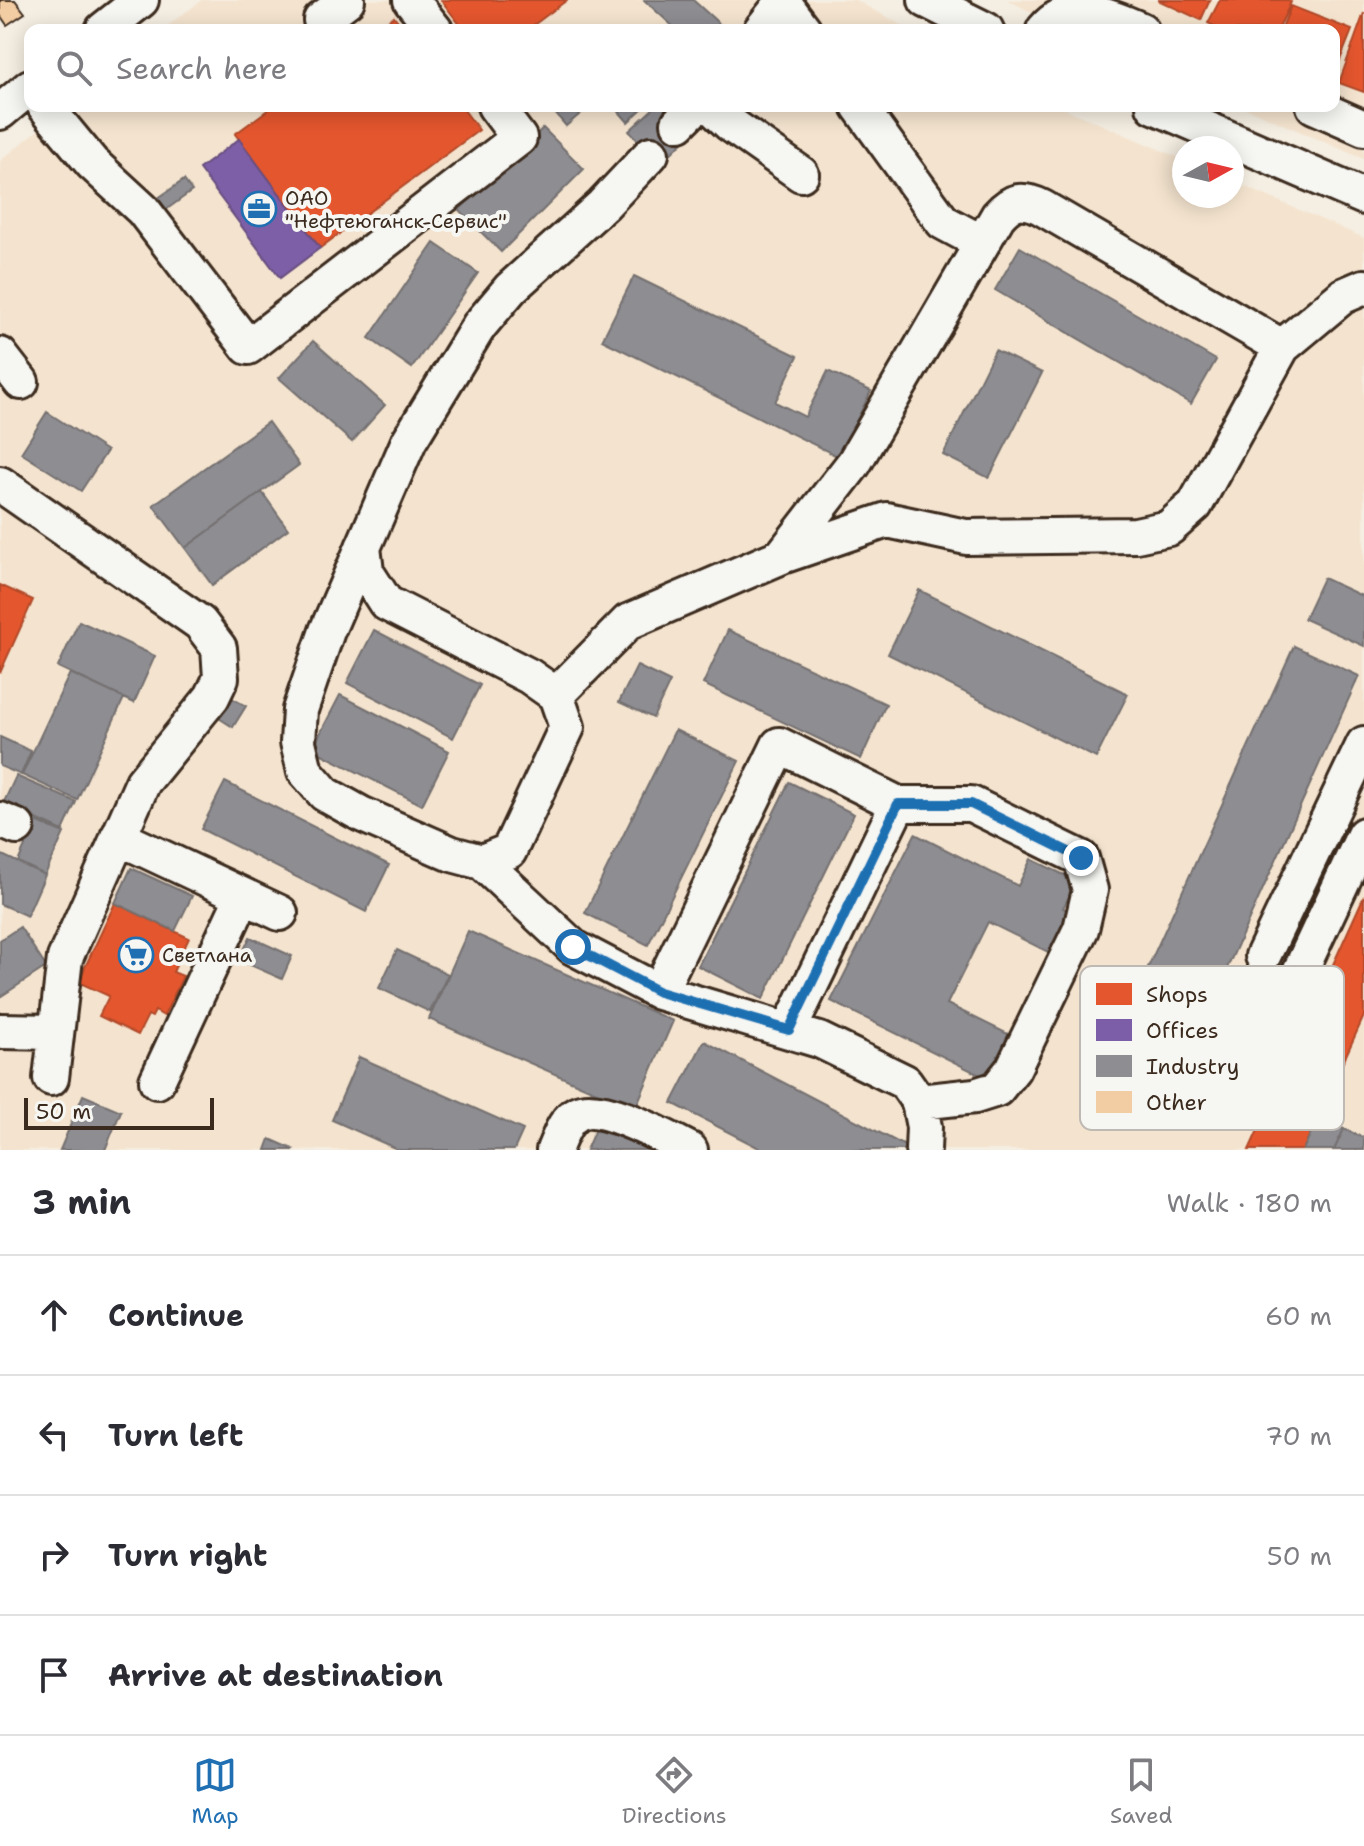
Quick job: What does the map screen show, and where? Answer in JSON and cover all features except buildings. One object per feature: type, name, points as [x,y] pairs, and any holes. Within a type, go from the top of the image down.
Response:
[{"type":"street","points":[[111,24],[141,0]]},
{"type":"street","points":[[411,0],[430,24]]},
{"type":"street","points":[[926,0],[974,24]]},
{"type":"street","points":[[766,24],[784,1],[800,24]]},
{"type":"street","points":[[1047,24],[1053,14],[1064,6],[1077,4],[1126,24]]},
{"type":"street","points":[[0,112],[24,92]]},
{"type":"street","points":[[52,112],[117,171],[143,210],[248,347],[519,138],[500,112]]},
{"type":"street","points":[[717,112],[801,174]]},
{"type":"street","points":[[863,112],[943,222],[982,243]]},
{"type":"street","points":[[1168,112],[1364,197]]},
{"type":"street","points":[[1328,112],[1364,128]]},
{"type":"street","points":[[651,154],[603,205],[511,288],[479,326],[409,441],[327,631],[300,710],[298,742],[305,771],[325,794],[361,814],[452,854],[482,862],[573,947],[659,992],[789,1030],[905,1082],[919,1102],[924,1127],[923,1150]]},
{"type":"street","points":[[782,556],[854,463],[982,243],[1009,203],[1025,200],[1282,347]]},
{"type":"street","points":[[556,695],[628,622],[782,556],[887,520],[966,537],[1136,535],[1169,528],[1195,505],[1282,347],[1343,296],[1364,287]]},
{"type":"street","points":[[0,355],[21,382]]},
{"type":"street","points":[[0,484],[200,623],[219,648],[221,678],[212,697],[143,782],[65,958],[51,1078]]},
{"type":"street","points":[[363,547],[366,572],[386,603],[529,676],[556,695],[567,727],[509,851],[482,862]]},
{"type":"street","points":[[1263,956],[1364,744]]},
{"type":"street","points":[[659,992],[779,745],[898,804],[971,804],[1081,858],[1090,890],[1081,929],[1013,1069],[997,1089],[975,1096],[919,1102]]},
{"type":"street","points":[[789,1030],[898,804]]},
{"type":"street","points":[[1303,966],[1364,835]]},
{"type":"street","points":[[118,837],[280,913]]},
{"type":"street","points":[[157,1081],[243,896]]},
{"type":"street","points":[[0,1031],[56,1032]]},
{"type":"street","points":[[554,1150],[566,1123],[578,1113],[592,1109],[649,1129],[690,1150]]},
{"type":"shaded area","points":[[202,0],[855,0],[900,24],[170,24]]},
{"type":"shaded area","points":[[1008,0],[1364,0],[1364,159],[1255,112],[1340,112],[1340,24],[1054,24]]},
{"type":"shaded area","points":[[61,112],[1072,112],[1172,155],[1172,208],[1244,208],[1244,186],[1364,238],[1364,1150],[0,1150],[0,161]]},
{"type":"place","name":"ОАО \"Нефтеюганск-Сервис\"","points":[[259,209]]},
{"type":"place","name":"Светлана","points":[[136,955]]},
{"type":"route","points":[[573,947],[659,992],[789,1030],[898,804],[971,804],[1081,858]]}]
